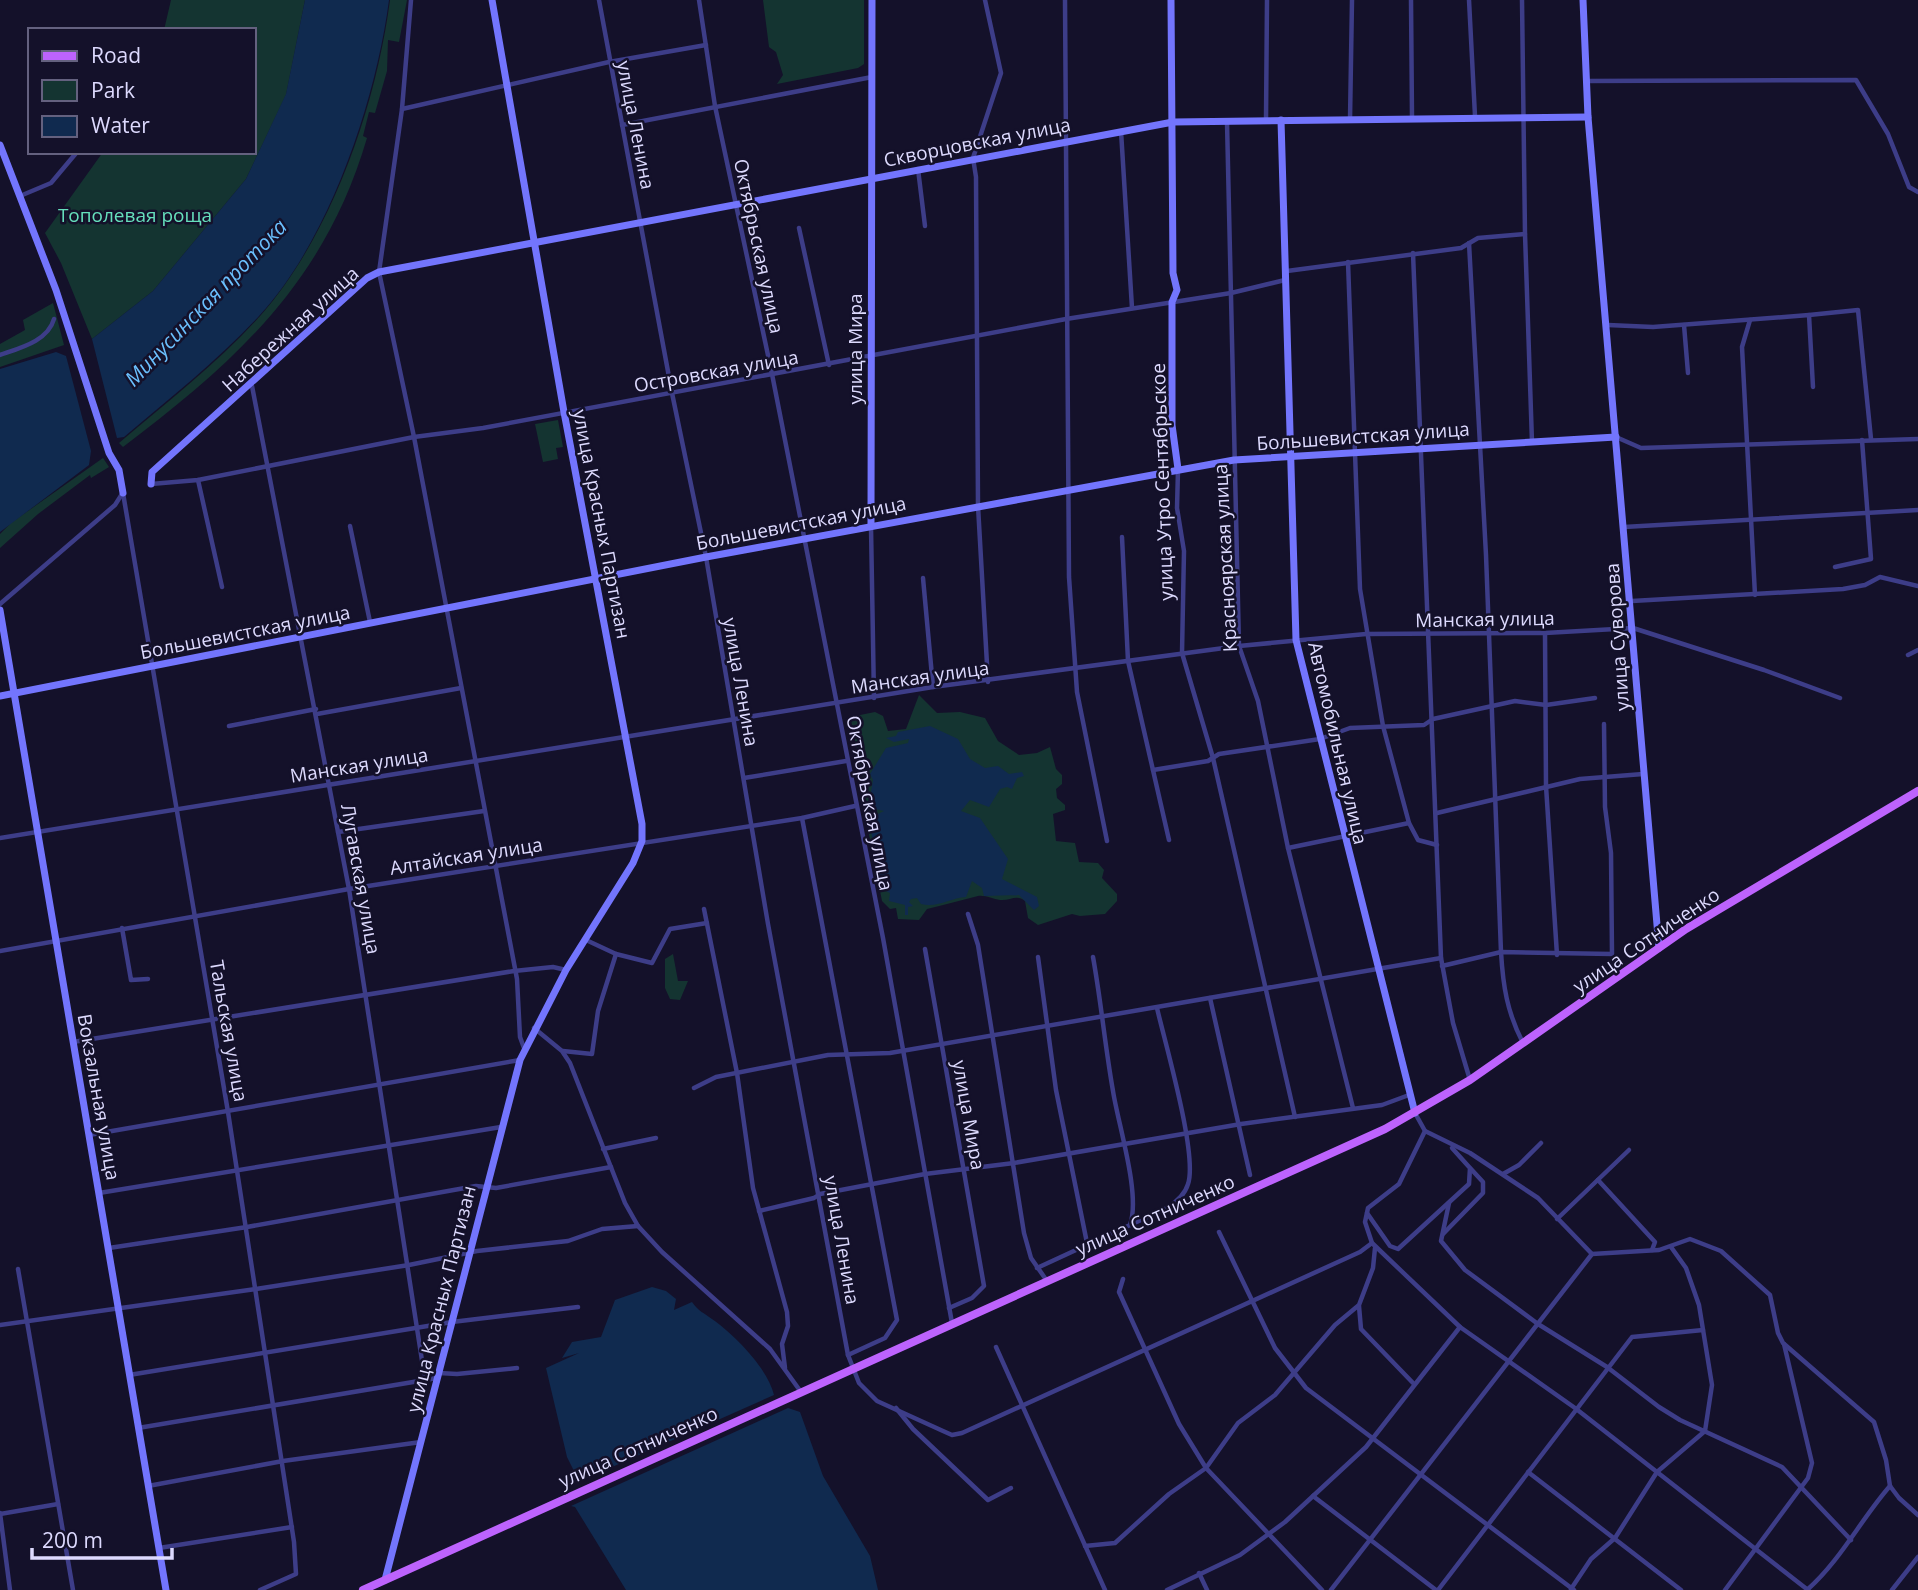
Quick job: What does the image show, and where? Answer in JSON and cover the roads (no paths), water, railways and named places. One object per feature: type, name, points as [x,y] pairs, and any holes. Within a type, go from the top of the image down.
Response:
[{"type":"main road","name":"улица Сотниченко","points":[[363,1590],[1415,1113],[1470,1080],[1659,947],[1751,889],[1918,791]]},
{"type":"main road","points":[[382,1590],[385,1580]]},
{"type":"street","name":"Набережная улица","points":[[151,484],[152,472],[252,386],[367,278],[379,272],[402,109],[411,0]]},
{"type":"street","name":"улица Красных Партизан","points":[[385,1580],[468,1253],[524,1048],[566,970],[633,863],[642,841],[627,737],[564,412],[492,0]]},
{"type":"street","name":"улица Ленина","points":[[599,0],[671,393],[706,557],[733,721],[852,1370]]},
{"type":"street","name":"Октябрьская улица","points":[[699,0],[715,106],[772,374],[846,761],[883,937],[952,1323]]},
{"type":"street","name":"улица Мира","points":[[872,0],[871,526],[874,698]]},
{"type":"street","points":[[985,0],[1001,73],[973,158],[976,177],[978,506],[988,682]]},
{"type":"street","points":[[1065,0],[1069,577],[1077,692],[1107,841]]},
{"type":"street","name":"улица Утро Сентябрьское","points":[[1171,0],[1173,273],[1177,290],[1172,302],[1172,425],[1178,469],[1177,508],[1184,551],[1182,653],[1213,758],[1294,1117]]},
{"type":"street","points":[[1266,120],[1267,0]]},
{"type":"street","points":[[1350,120],[1352,0]]},
{"type":"street","points":[[1411,0],[1412,117]]},
{"type":"street","points":[[1469,0],[1475,116]]},
{"type":"street","points":[[1522,0],[1525,234],[1532,442]]},
{"type":"street","name":"улица Суворова","points":[[1583,0],[1585,81],[1632,601],[1643,774],[1659,947]]},
{"type":"street","points":[[402,109],[609,62],[706,45]]},
{"type":"street","points":[[622,125],[872,77]]},
{"type":"street","points":[[1585,81],[1856,80],[1888,134],[1909,187],[1918,192]]},
{"type":"street","name":"Скворцовская улица","points":[[379,272],[642,225],[918,168],[1173,122],[1475,116],[1588,117]]},
{"type":"street","name":"Красноярская улица","points":[[1227,120],[1239,646],[1258,701],[1288,848],[1353,1108]]},
{"type":"street","name":"Автомобильная улица","points":[[1281,120],[1293,456],[1296,640],[1415,1113]]},
{"type":"street","points":[[1121,131],[1132,308]]},
{"type":"street","points":[[0,145],[72,335],[109,453],[119,470],[123,493],[115,505],[0,604]]},
{"type":"street","points":[[20,196],[51,183],[75,154]]},
{"type":"street","points":[[918,168],[925,226]]},
{"type":"street","points":[[799,228],[829,365]]},
{"type":"street","name":"Островская улица","points":[[151,484],[198,480],[414,437],[483,428],[1066,319],[1231,293],[1287,275],[1348,262],[1461,248],[1478,239],[1525,234]]},
{"type":"street","points":[[1469,243],[1501,952],[1504,993],[1510,1018],[1523,1043]]},
{"type":"street","points":[[1413,253],[1441,958],[1453,1023],[1470,1080]]},
{"type":"street","points":[[1348,262],[1360,589],[1366,634],[1383,726],[1409,823],[1418,840],[1437,845]]},
{"type":"street","points":[[379,272],[414,437],[475,760],[514,971],[520,1037],[524,1048]]},
{"type":"street","points":[[1608,325],[1684,325],[1858,310],[1871,439]]},
{"type":"street","points":[[1809,315],[1813,387]]},
{"type":"street","points":[[0,355],[38,340],[51,328],[54,318]]},
{"type":"street","points":[[1751,320],[1742,347],[1750,519],[1756,562],[1755,596]]},
{"type":"street","points":[[1684,325],[1688,373]]},
{"type":"street","name":"Лугавская улица","points":[[252,386],[317,711],[349,888],[425,1380]]},
{"type":"street","points":[[1616,437],[1641,448],[1918,439]]},
{"type":"street","name":"Большевистская улица","points":[[0,695],[446,610],[706,557],[1234,460],[1616,437]]},
{"type":"street","points":[[1835,567],[1871,559],[1862,440]]},
{"type":"street","points":[[198,480],[222,587]]},
{"type":"street","name":"Тальская улица","points":[[123,493],[247,1227],[292,1527],[296,1574],[260,1590]]},
{"type":"street","points":[[115,505],[125,508]]},
{"type":"street","points":[[1624,527],[1918,510]]},
{"type":"street","points":[[350,526],[370,623]]},
{"type":"street","points":[[1122,537],[1128,661],[1169,840]]},
{"type":"street","points":[[1632,601],[1755,596],[1865,585],[1880,577],[1918,586]]},
{"type":"street","points":[[923,578],[933,687]]},
{"type":"street","name":"Вокзальная улица","points":[[0,610],[166,1590]]},
{"type":"street","name":"Манская улица","points":[[0,838],[933,687],[988,682],[1239,646],[1366,634],[1545,633],[1633,628],[1764,670],[1840,698]]},
{"type":"street","points":[[1545,633],[1546,786],[1557,955]]},
{"type":"street","points":[[1908,655],[1918,650]]},
{"type":"street","points":[[229,726],[461,688]]},
{"type":"street","points":[[1153,770],[1320,738],[1350,728],[1424,725],[1433,719],[1516,701],[1546,705],[1595,698]]},
{"type":"street","points":[[1442,966],[1501,952],[1612,954],[1611,853],[1604,778],[1604,724]]},
{"type":"street","points":[[744,778],[846,761]]},
{"type":"street","points":[[1437,813],[1546,786],[1643,774]]},
{"type":"street","name":"Алтайская улица","points":[[0,951],[349,888],[802,818],[855,806]]},
{"type":"street","points":[[338,832],[484,811]]},
{"type":"street","points":[[802,818],[897,1320],[885,1338],[848,1355]]},
{"type":"street","points":[[1288,848],[1409,823]]},
{"type":"street","points":[[704,909],[737,1073],[741,1122],[760,1211],[787,1312],[788,1326],[782,1344],[785,1368]]},
{"type":"street","points":[[968,914],[978,945],[1024,1233],[1037,1268],[1046,1280]]},
{"type":"street","points":[[586,940],[616,954],[652,963],[670,929],[707,923]]},
{"type":"street","points":[[122,928],[131,980],[148,979]]},
{"type":"street","name":"улица Мира","points":[[925,949],[984,1286],[972,1298],[949,1308]]},
{"type":"street","points":[[562,1051],[592,1054],[598,1011],[616,954]]},
{"type":"street","points":[[1038,957],[1047,1024],[1087,1243]]},
{"type":"street","points":[[1093,957],[1124,1146],[1133,1216],[1130,1226]]},
{"type":"street","points":[[694,1088],[716,1077],[795,1062],[847,1053],[890,1053],[991,1033],[1266,990],[1441,958]]},
{"type":"street","points":[[73,1042],[514,971],[553,967],[566,970]]},
{"type":"street","points":[[1210,998],[1241,1125],[1250,1175]]},
{"type":"street","points":[[1037,1268],[1167,1208],[1182,1195],[1191,1172],[1157,1008]]},
{"type":"street","points":[[534,1028],[562,1051],[581,1088],[603,1149],[638,1226],[662,1252],[770,1349],[801,1392]]},
{"type":"street","points":[[89,1135],[520,1060]]},
{"type":"street","points":[[760,1211],[814,1198],[820,1194],[925,1174],[1014,1163],[1241,1125],[1382,1105],[1409,1095]]},
{"type":"street","points":[[1415,1113],[1425,1131],[1451,1147],[1470,1153],[1538,1198],[1592,1254]]},
{"type":"street","points":[[99,1193],[501,1127]]},
{"type":"street","points":[[1413,1383],[1361,1329],[1359,1305],[1373,1268],[1374,1245],[1365,1222],[1366,1213],[1368,1208],[1399,1184],[1425,1131]]},
{"type":"street","points":[[603,1149],[656,1138]]},
{"type":"street","points":[[1503,1174],[1519,1165],[1541,1143]]},
{"type":"street","points":[[1442,1234],[1483,1193],[1483,1182],[1451,1147]]},
{"type":"street","points":[[1557,1219],[1629,1150]]},
{"type":"street","points":[[109,1248],[399,1201],[475,1185],[496,1188],[611,1167]]},
{"type":"street","points":[[1366,1213],[1390,1246],[1398,1249],[1469,1184],[1470,1168]]},
{"type":"street","points":[[1598,1180],[1655,1242],[1652,1250]]},
{"type":"street","points":[[1449,1203],[1441,1241],[1465,1270],[1538,1324],[1607,1367],[1680,1420],[1782,1467],[1851,1540]]},
{"type":"street","points":[[0,1325],[256,1289],[468,1253],[568,1241],[602,1229],[638,1226]]},
{"type":"street","points":[[1219,1232],[1275,1349],[1306,1388],[1372,1439],[1422,1473],[1572,1589],[1591,1559],[1615,1538],[1657,1472],[1705,1431],[1712,1385],[1699,1305],[1685,1268],[1671,1247]]},
{"type":"street","points":[[1331,1590],[1592,1254],[1652,1250],[1671,1247],[1690,1239],[1721,1251],[1770,1295],[1812,1463],[1802,1490],[1725,1590]]},
{"type":"street","points":[[852,1370],[869,1394],[952,1435],[1374,1245]]},
{"type":"street","points":[[1374,1245],[1460,1327],[1575,1408],[1807,1590],[1824,1576],[1851,1540],[1869,1509],[1891,1486]]},
{"type":"street","points":[[18,1269],[73,1590]]},
{"type":"street","points":[[1123,1279],[1119,1292],[1180,1424],[1206,1468],[1322,1590]]},
{"type":"street","points":[[1085,1546],[1115,1543],[1169,1494],[1206,1468],[1238,1423],[1275,1395],[1335,1325],[1359,1305]]},
{"type":"street","points":[[129,1375],[266,1350],[417,1327],[578,1307]]},
{"type":"street","points":[[1167,1590],[1240,1555],[1270,1535],[1372,1439],[1413,1383],[1460,1327]]},
{"type":"street","points":[[1313,1496],[1437,1590],[1490,1525],[1575,1408],[1632,1337],[1703,1331]]},
{"type":"street","points":[[1783,1343],[1874,1422],[1891,1486],[1918,1515]]},
{"type":"street","points":[[996,1347],[1104,1590]]},
{"type":"street","points":[[138,1428],[425,1380],[439,1375],[517,1368]]},
{"type":"street","points":[[895,1408],[913,1429],[988,1500],[1011,1488]]},
{"type":"street","points":[[149,1486],[283,1461],[421,1441]]},
{"type":"street","points":[[1528,1472],[1681,1590]]},
{"type":"street","points":[[10,1590],[0,1514],[58,1504]]},
{"type":"street","points":[[159,1548],[292,1527]]},
{"type":"street","points":[[1892,1590],[1918,1557]]},
{"type":"street","points":[[1199,1573],[1207,1590]]},
{"type":"water","name":"Минусинская протока","points":[[305,0],[389,0],[383,39],[361,124],[327,209],[307,249],[284,285],[259,316],[193,378],[124,437],[117,438],[92,339],[153,291],[246,179],[286,94]]},
{"type":"water","points":[[56,352],[66,356],[91,451],[89,465],[0,532],[0,369]]},
{"type":"water","points":[[930,726],[958,739],[970,759],[985,768],[998,766],[1009,774],[1022,772],[1024,776],[1017,778],[1012,789],[1000,789],[989,807],[970,800],[961,811],[980,818],[1008,859],[1002,879],[1037,897],[1039,906],[1034,910],[1019,895],[984,896],[982,888],[972,881],[966,897],[933,905],[921,904],[917,898],[911,899],[909,902],[913,906],[908,907],[908,915],[905,915],[905,905],[889,901],[890,893],[884,890],[879,873],[884,866],[877,863],[870,826],[878,827],[876,815],[884,811],[871,808],[874,795],[871,792],[873,780],[870,774],[886,748],[908,743],[909,739],[894,742],[886,738],[896,736],[898,732]]},
{"type":"water","points":[[652,1287],[666,1291],[676,1299],[674,1310],[692,1302],[731,1334],[758,1364],[774,1395],[576,1483],[578,1479],[567,1457],[546,1368],[579,1353],[562,1358],[572,1342],[601,1337],[615,1300]]},
{"type":"water","points":[[788,1408],[800,1412],[823,1476],[870,1556],[878,1590],[626,1590],[575,1507],[571,1506]]},
{"type":"park label","name":"Тополевая роща","points":[[135,215]]}]
